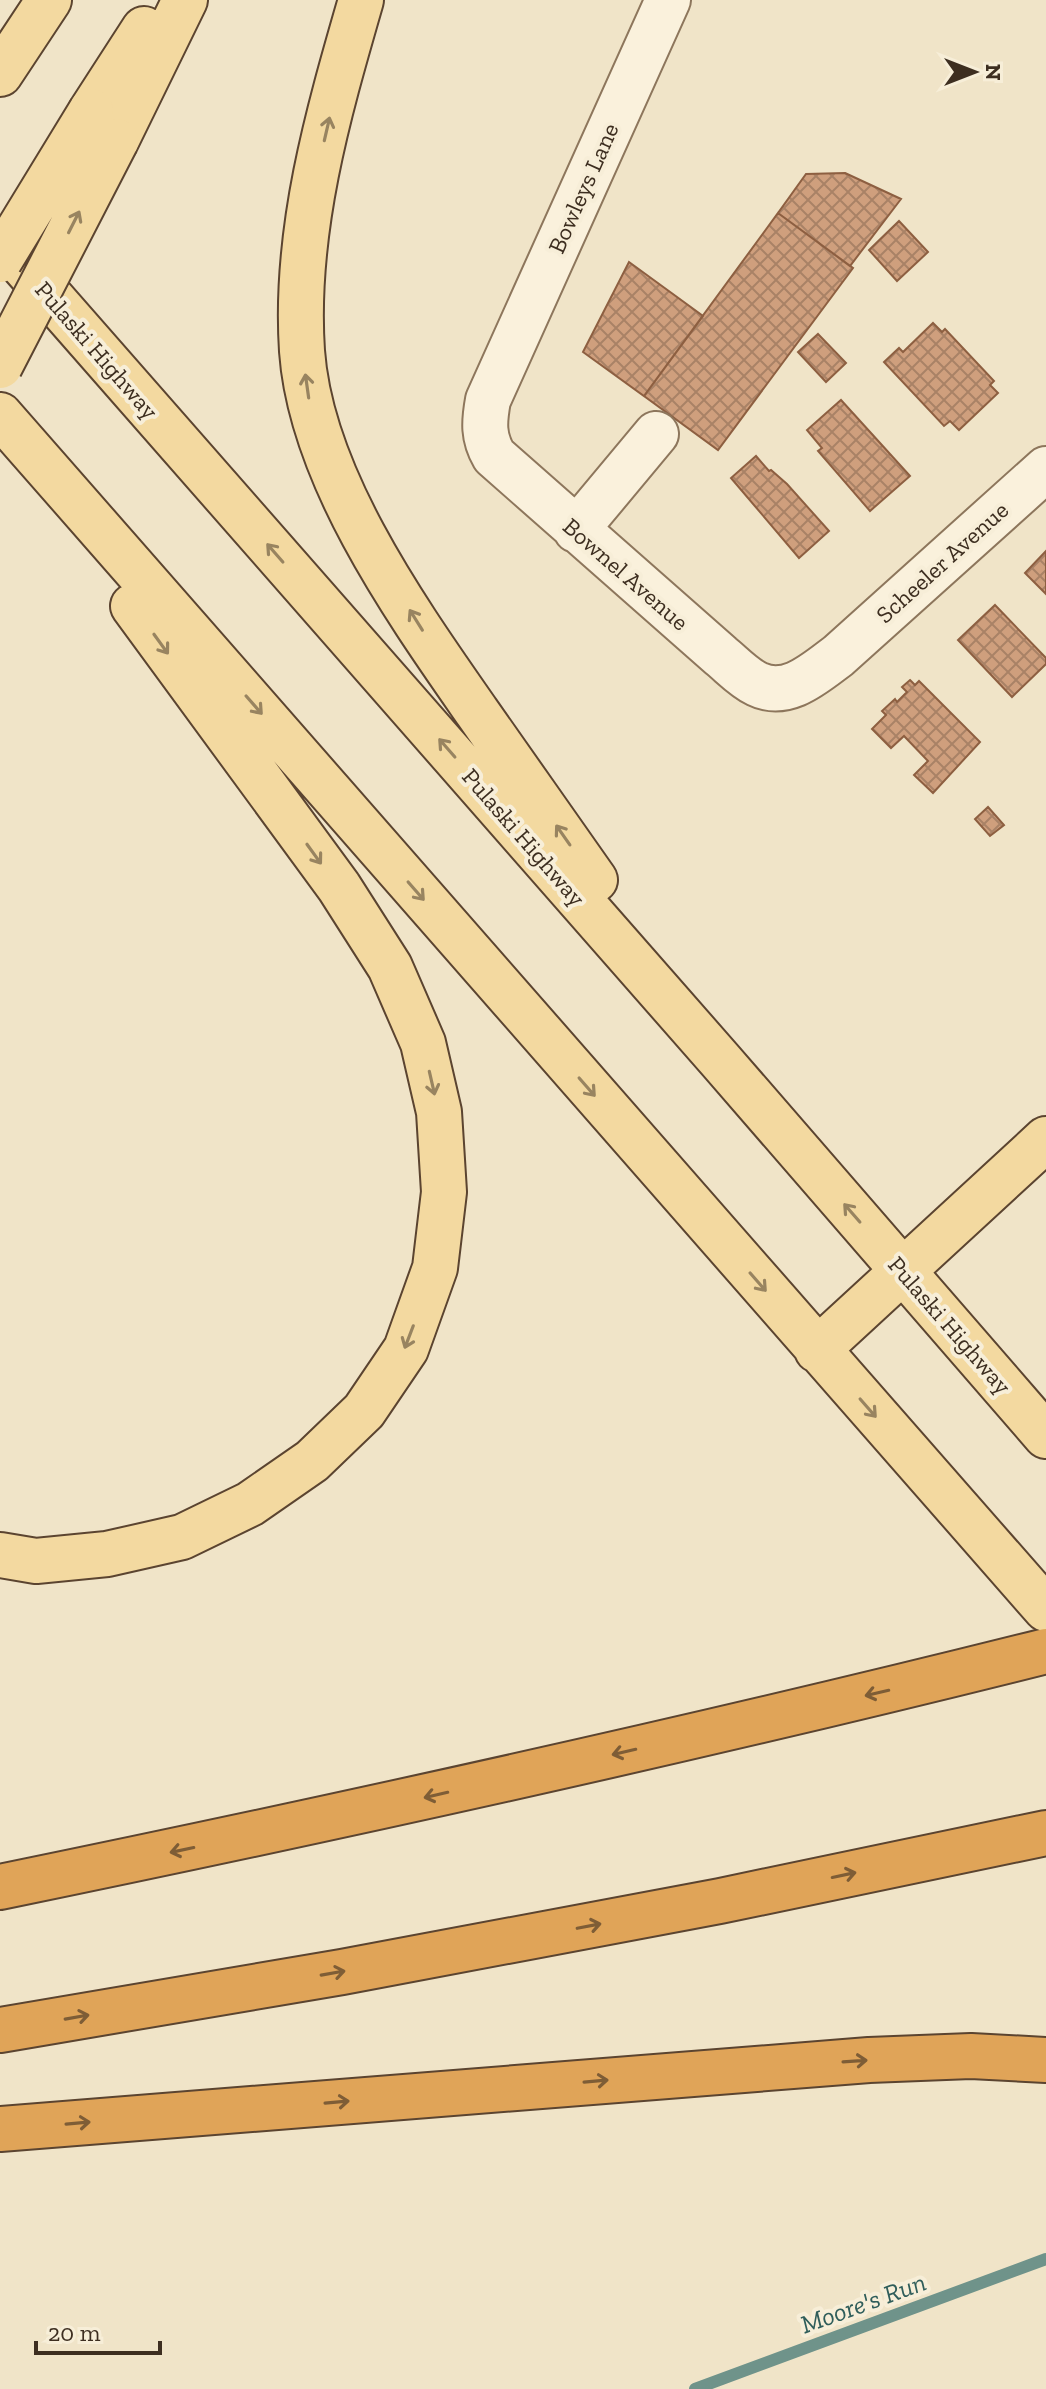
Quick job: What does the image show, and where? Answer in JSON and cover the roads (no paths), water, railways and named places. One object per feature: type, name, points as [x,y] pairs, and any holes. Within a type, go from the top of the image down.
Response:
[{"type":"highway","points":[[953,1675],[1046,1641]]},
{"type":"highway","points":[[0,1887],[317,1822],[1046,1651]]},
{"type":"highway","points":[[0,2030],[342,1972],[720,1901],[1046,1833]]},
{"type":"highway","points":[[0,2129],[869,2060],[971,2056],[1046,2060]]},
{"type":"main road","points":[[0,74],[49,0]]},
{"type":"main road","points":[[0,366],[103,126],[163,0]]},
{"type":"main road","points":[[0,260],[103,126],[185,0]]},
{"type":"main road","points":[[361,0],[338,80],[311,199],[303,258],[302,352],[311,412],[334,474],[370,546],[438,656],[720,1060]]},
{"type":"main road","name":"Pulaski Highway","points":[[0,239],[1046,1436]]},
{"type":"main road","points":[[0,415],[1046,1609]]},
{"type":"main road","points":[[0,422],[339,887],[390,967],[423,1043],[439,1112],[444,1192],[435,1268],[406,1349],[364,1411],[312,1461],[250,1504],[182,1537],[107,1554],[50,1560],[0,1555]]},
{"type":"main road","points":[[817,1350],[1046,1139]]},
{"type":"street","name":"Bowleys Lane","points":[[498,376],[668,0]]},
{"type":"street","name":"Bownel Avenue","points":[[498,376],[488,400],[485,441],[503,465],[695,635],[757,684],[770,687],[792,686],[838,656]]},
{"type":"street","points":[[576,530],[656,434]]},
{"type":"street","name":"Scheeler Avenue","points":[[838,656],[1046,469]]},
{"type":"waterway","name":"Moore's Run","points":[[695,2389],[1046,2259]]}]
